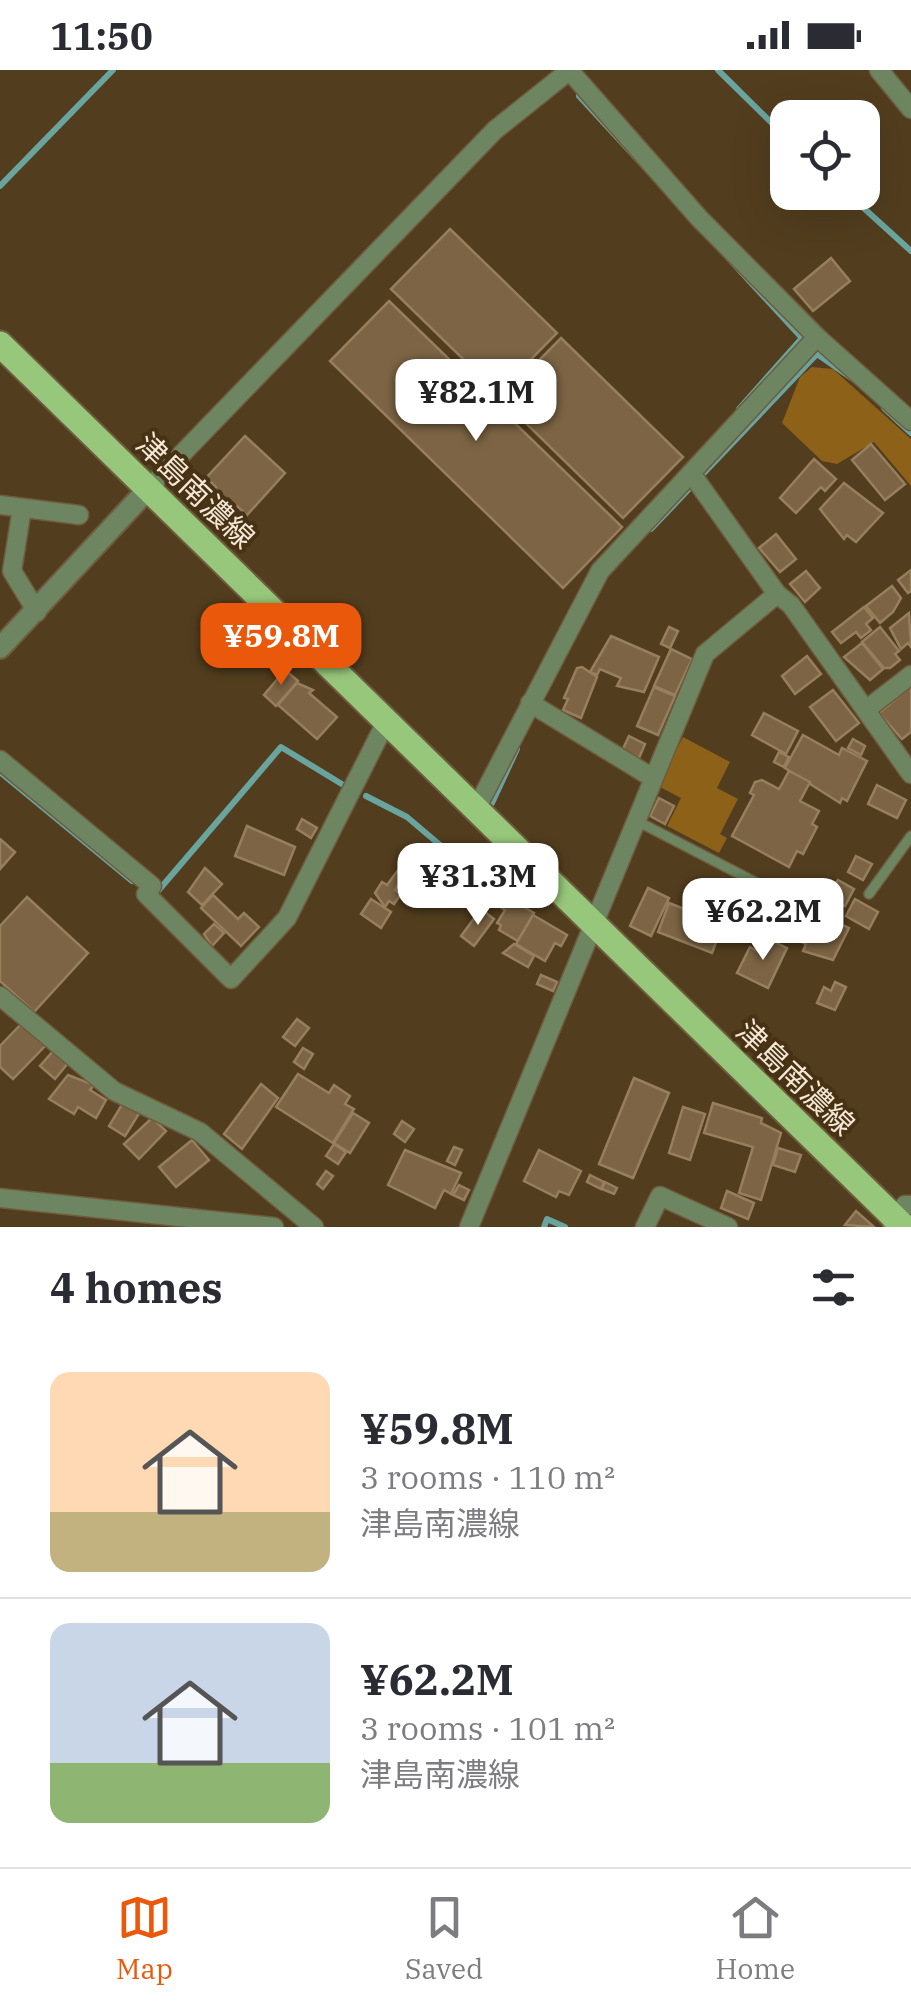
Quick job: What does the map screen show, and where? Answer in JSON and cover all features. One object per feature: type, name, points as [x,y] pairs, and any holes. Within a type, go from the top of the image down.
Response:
[{"type":"main road","name":"津島南濃線","points":[[0,344],[592,926],[901,1220]]},
{"type":"street","points":[[0,648],[148,489],[496,130],[570,70],[699,218],[817,337],[911,421]]},
{"type":"street","points":[[879,70],[911,109]]},
{"type":"street","points":[[475,811],[600,570],[817,337]]},
{"type":"street","points":[[691,473],[911,774]]},
{"type":"street","points":[[0,505],[79,515]]},
{"type":"street","points":[[22,508],[12,570],[37,612]]},
{"type":"street","points":[[469,1227],[705,654],[777,594]]},
{"type":"street","points":[[867,710],[911,675]]},
{"type":"street","points":[[530,703],[652,778]]},
{"type":"street","points":[[0,760],[152,886],[146,894],[230,979],[286,918],[386,722]]},
{"type":"street","points":[[0,996],[114,1091],[200,1132],[314,1227]]},
{"type":"street","points":[[645,1227],[660,1196],[728,1227]]},
{"type":"street","points":[[0,1198],[274,1227]]},
{"type":"lane","points":[[634,820],[786,898],[797,885]]},
{"type":"lane","points":[[869,894],[911,836]]},
{"type":"shaded area","points":[[812,367],[833,369],[911,439],[911,486],[874,442],[837,464],[822,461],[782,423],[800,377]]},
{"type":"shaded area","points":[[683,737],[730,762],[717,788],[738,799],[720,834],[727,838],[719,853],[667,826],[681,798],[658,786]]},
{"type":"building","points":[[450,229],[557,333],[498,393],[391,289]]},
{"type":"building","points":[[831,258],[850,281],[813,311],[794,289]]},
{"type":"building","points":[[389,301],[622,527],[563,588],[330,361]]},
{"type":"building","points":[[561,338],[683,457],[623,518],[501,399]]},
{"type":"building","points":[[245,436],[285,473],[247,515],[237,506],[232,511],[211,491],[216,487],[206,478]]},
{"type":"building","points":[[871,444],[905,484],[885,500],[852,460]]},
{"type":"building","points":[[814,459],[836,479],[825,491],[821,487],[796,513],[780,498]]},
{"type":"building","points":[[844,483],[883,513],[856,542],[847,535],[844,539],[820,509]]},
{"type":"building","points":[[776,534],[796,559],[780,572],[759,548]]},
{"type":"building","points":[[911,570],[911,591],[908,593],[898,580]]},
{"type":"building","points":[[806,571],[820,588],[805,602],[790,584]]},
{"type":"building","points":[[892,586],[901,598],[880,623],[866,606]]},
{"type":"building","points":[[864,607],[873,618],[866,624],[871,630],[861,638],[856,632],[841,643],[832,632]]},
{"type":"building","points":[[909,613],[911,647],[908,643],[901,649],[890,628]]},
{"type":"building","points":[[669,627],[678,631],[670,648],[661,644]]},
{"type":"building","points":[[880,627],[899,651],[895,654],[900,660],[890,668],[884,668],[862,642]]},
{"type":"building","points":[[611,636],[659,657],[644,692],[617,686],[621,678],[600,669],[597,675],[590,672]]},
{"type":"building","points":[[862,643],[883,669],[870,680],[844,657]]},
{"type":"building","points":[[671,649],[692,659],[675,695],[654,686]]},
{"type":"building","points":[[807,656],[821,674],[795,694],[782,676]]},
{"type":"building","points":[[577,668],[597,677],[581,718],[563,710]]},
{"type":"building","points":[[285,670],[298,681],[276,706],[264,695]]},
{"type":"building","points":[[297,683],[313,690],[309,693],[337,717],[317,739],[278,705]]},
{"type":"building","points":[[911,686],[911,732],[902,739],[879,713]]},
{"type":"building","points":[[654,687],[675,696],[658,735],[637,726]]},
{"type":"building","points":[[833,690],[859,723],[836,741],[810,707]]},
{"type":"building","points":[[764,713],[798,731],[786,754],[752,735]]},
{"type":"building","points":[[803,735],[839,755],[842,748],[867,761],[847,801],[842,798],[840,803],[785,768]]},
{"type":"building","points":[[629,736],[645,744],[639,758],[622,751]]},
{"type":"building","points":[[853,739],[865,746],[861,755],[848,748]]},
{"type":"building","points":[[779,752],[789,757],[784,767],[774,762]]},
{"type":"building","points":[[789,771],[810,782],[800,801],[819,811],[812,824],[817,827],[803,854],[797,851],[789,867],[732,836],[754,795],[750,793],[755,782],[762,780],[779,789]]},
{"type":"building","points":[[877,785],[906,800],[897,818],[868,804]]},
{"type":"building","points":[[659,798],[674,806],[665,824],[650,816]]},
{"type":"building","points":[[302,819],[317,828],[311,838],[297,829]]},
{"type":"building","points":[[247,826],[295,847],[284,875],[235,856]]},
{"type":"building","points":[[0,839],[15,852],[0,869]]},
{"type":"building","points":[[856,856],[872,864],[863,880],[848,872]]},
{"type":"building","points":[[501,864],[510,873],[503,880],[494,871]]},
{"type":"building","points":[[205,868],[222,884],[202,905],[188,892]]},
{"type":"building","points":[[399,869],[406,873],[395,890],[401,894],[394,904],[389,901],[385,907],[375,893]]},
{"type":"building","points":[[514,874],[521,881],[509,893],[502,886]]},
{"type":"building","points":[[838,880],[854,889],[845,906],[828,897]]},
{"type":"building","points":[[811,886],[821,892],[814,904],[804,899]]},
{"type":"building","points":[[648,888],[669,898],[651,936],[630,926]]},
{"type":"building","points":[[500,893],[534,913],[518,941],[499,930],[501,925],[497,923],[505,910],[494,903]]},
{"type":"building","points":[[213,895],[238,919],[244,913],[259,927],[241,946],[201,908]]},
{"type":"building","points":[[27,897],[88,953],[34,1012],[0,981],[0,926]]},
{"type":"building","points":[[371,899],[391,912],[381,928],[361,914]]},
{"type":"building","points":[[855,899],[878,912],[869,929],[846,916]]},
{"type":"building","points":[[669,903],[723,924],[712,953],[658,932]]},
{"type":"building","points":[[799,904],[849,928],[833,960],[803,951],[806,944],[785,934]]},
{"type":"building","points":[[481,909],[494,919],[474,946],[461,936]]},
{"type":"building","points":[[533,915],[567,935],[561,946],[555,943],[545,961],[516,944]]},
{"type":"building","points":[[214,924],[224,933],[212,946],[204,934]]},
{"type":"building","points":[[766,938],[787,948],[768,988],[737,973],[750,947],[759,952]]},
{"type":"building","points":[[514,944],[534,956],[528,967],[503,953]]},
{"type":"building","points":[[541,975],[557,982],[553,991],[537,984]]},
{"type":"building","points":[[835,982],[846,987],[835,1010],[817,1003],[824,987],[831,991]]},
{"type":"building","points":[[297,1019],[309,1028],[295,1046],[283,1037]]},
{"type":"building","points":[[24,1021],[47,1044],[13,1079],[0,1067],[0,1046]]},
{"type":"building","points":[[303,1048],[313,1054],[304,1069],[294,1062]]},
{"type":"building","points":[[54,1050],[68,1063],[55,1079],[40,1066]]},
{"type":"building","points":[[298,1074],[329,1093],[334,1085],[350,1096],[345,1104],[354,1109],[333,1143],[276,1107]]},
{"type":"building","points":[[68,1075],[94,1085],[90,1090],[106,1100],[96,1118],[78,1107],[74,1114],[49,1099]]},
{"type":"building","points":[[634,1078],[669,1093],[633,1178],[599,1164]]},
{"type":"building","points":[[261,1084],[278,1098],[242,1149],[224,1134]]},
{"type":"building","points":[[123,1103],[140,1112],[125,1136],[109,1126]]},
{"type":"building","points":[[713,1103],[762,1118],[761,1123],[781,1133],[761,1200],[739,1193],[753,1147],[704,1133]]},
{"type":"building","points":[[683,1107],[705,1114],[690,1160],[669,1153]]},
{"type":"building","points":[[353,1113],[369,1123],[350,1153],[334,1143]]},
{"type":"building","points":[[152,1118],[166,1131],[139,1159],[124,1144]]},
{"type":"building","points":[[402,1121],[414,1129],[405,1142],[394,1134]]},
{"type":"building","points":[[192,1140],[209,1160],[176,1187],[159,1167]]},
{"type":"building","points":[[334,1144],[346,1152],[338,1164],[326,1156]]},
{"type":"building","points":[[454,1147],[462,1150],[455,1165],[447,1161]]},
{"type":"building","points":[[778,1148],[801,1155],[795,1172],[773,1165]]},
{"type":"building","points":[[405,1150],[461,1173],[451,1194],[444,1190],[435,1208],[388,1185]]},
{"type":"building","points":[[539,1150],[581,1171],[569,1195],[559,1191],[556,1197],[524,1181]]},
{"type":"building","points":[[326,1171],[333,1176],[323,1189],[317,1184]]},
{"type":"building","points":[[590,1175],[604,1182],[601,1189],[587,1182]]},
{"type":"building","points":[[605,1182],[617,1188],[614,1194],[602,1189]]},
{"type":"building","points":[[459,1185],[469,1190],[464,1200],[453,1195]]},
{"type":"building","points":[[727,1191],[754,1203],[748,1219],[721,1208]]},
{"type":"building","points":[[856,1211],[874,1227],[845,1225]]},
{"type":"waterway","points":[[0,186],[113,70]]},
{"type":"waterway","points":[[718,70],[770,121]]},
{"type":"waterway","points":[[579,96],[802,338],[739,409]]},
{"type":"waterway","points":[[866,210],[911,251]]},
{"type":"waterway","points":[[704,473],[817,354],[853,379]]},
{"type":"waterway","points":[[884,408],[911,433]]},
{"type":"waterway","points":[[651,529],[688,490]]},
{"type":"waterway","points":[[158,891],[281,747],[345,786]]},
{"type":"waterway","points":[[492,803],[517,749]]},
{"type":"waterway","points":[[0,772],[132,881]]},
{"type":"waterway","points":[[366,796],[407,817],[473,873],[490,851]]},
{"type":"waterway","points":[[544,1227],[547,1219],[565,1227]]}]
